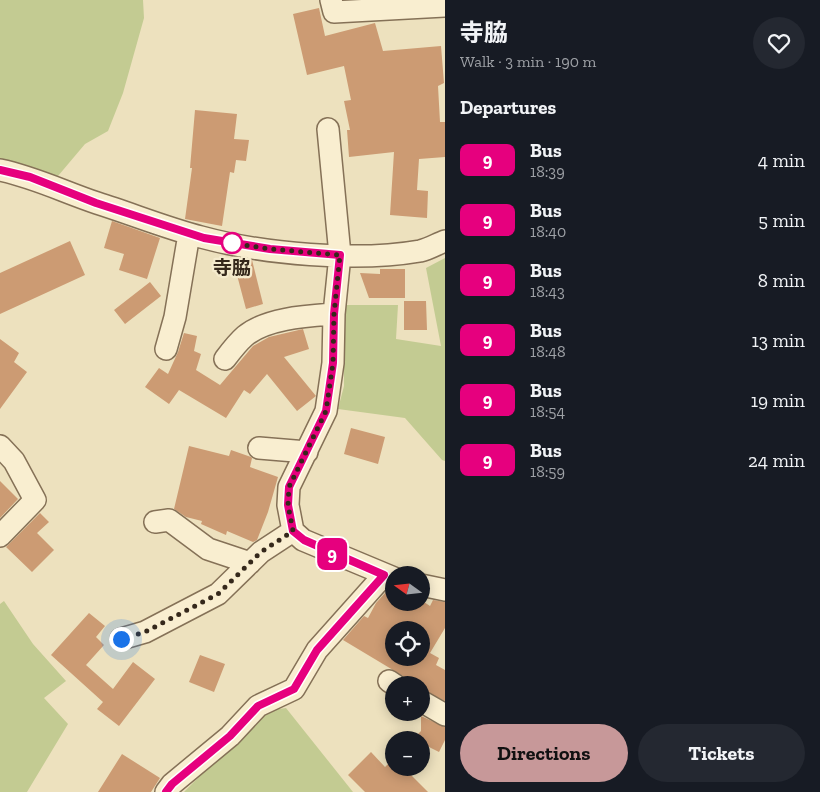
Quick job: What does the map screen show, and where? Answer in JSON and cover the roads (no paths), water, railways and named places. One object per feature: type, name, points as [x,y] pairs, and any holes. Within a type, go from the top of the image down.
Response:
[{"type":"street","points":[[331,0],[334,12],[445,6]]},
{"type":"street","points":[[328,129],[340,255],[334,314],[333,363],[326,411],[289,487],[288,505],[293,531],[304,540],[330,553],[385,575]]},
{"type":"street","points":[[0,170],[30,177],[96,203],[189,234],[270,249],[340,255],[422,251],[445,241]]},
{"type":"street","points":[[166,349],[175,317],[189,234]]},
{"type":"street","points":[[225,359],[247,334],[264,326],[295,317],[334,314]]},
{"type":"street","points":[[259,448],[307,452]]},
{"type":"street","points":[[0,536],[35,500],[5,458]]},
{"type":"street","points":[[155,522],[169,520],[208,549],[250,563]]},
{"type":"street","points":[[121,639],[145,632],[218,594],[261,552],[293,531]]},
{"type":"street","points":[[166,792],[172,784],[230,736],[258,706],[294,689],[317,650],[385,581]]},
{"type":"street","points":[[430,586],[445,590]]},
{"type":"street","points":[[430,706],[445,715]]},
{"type":"place","name":"寺脇","points":[[232,243]]}]
